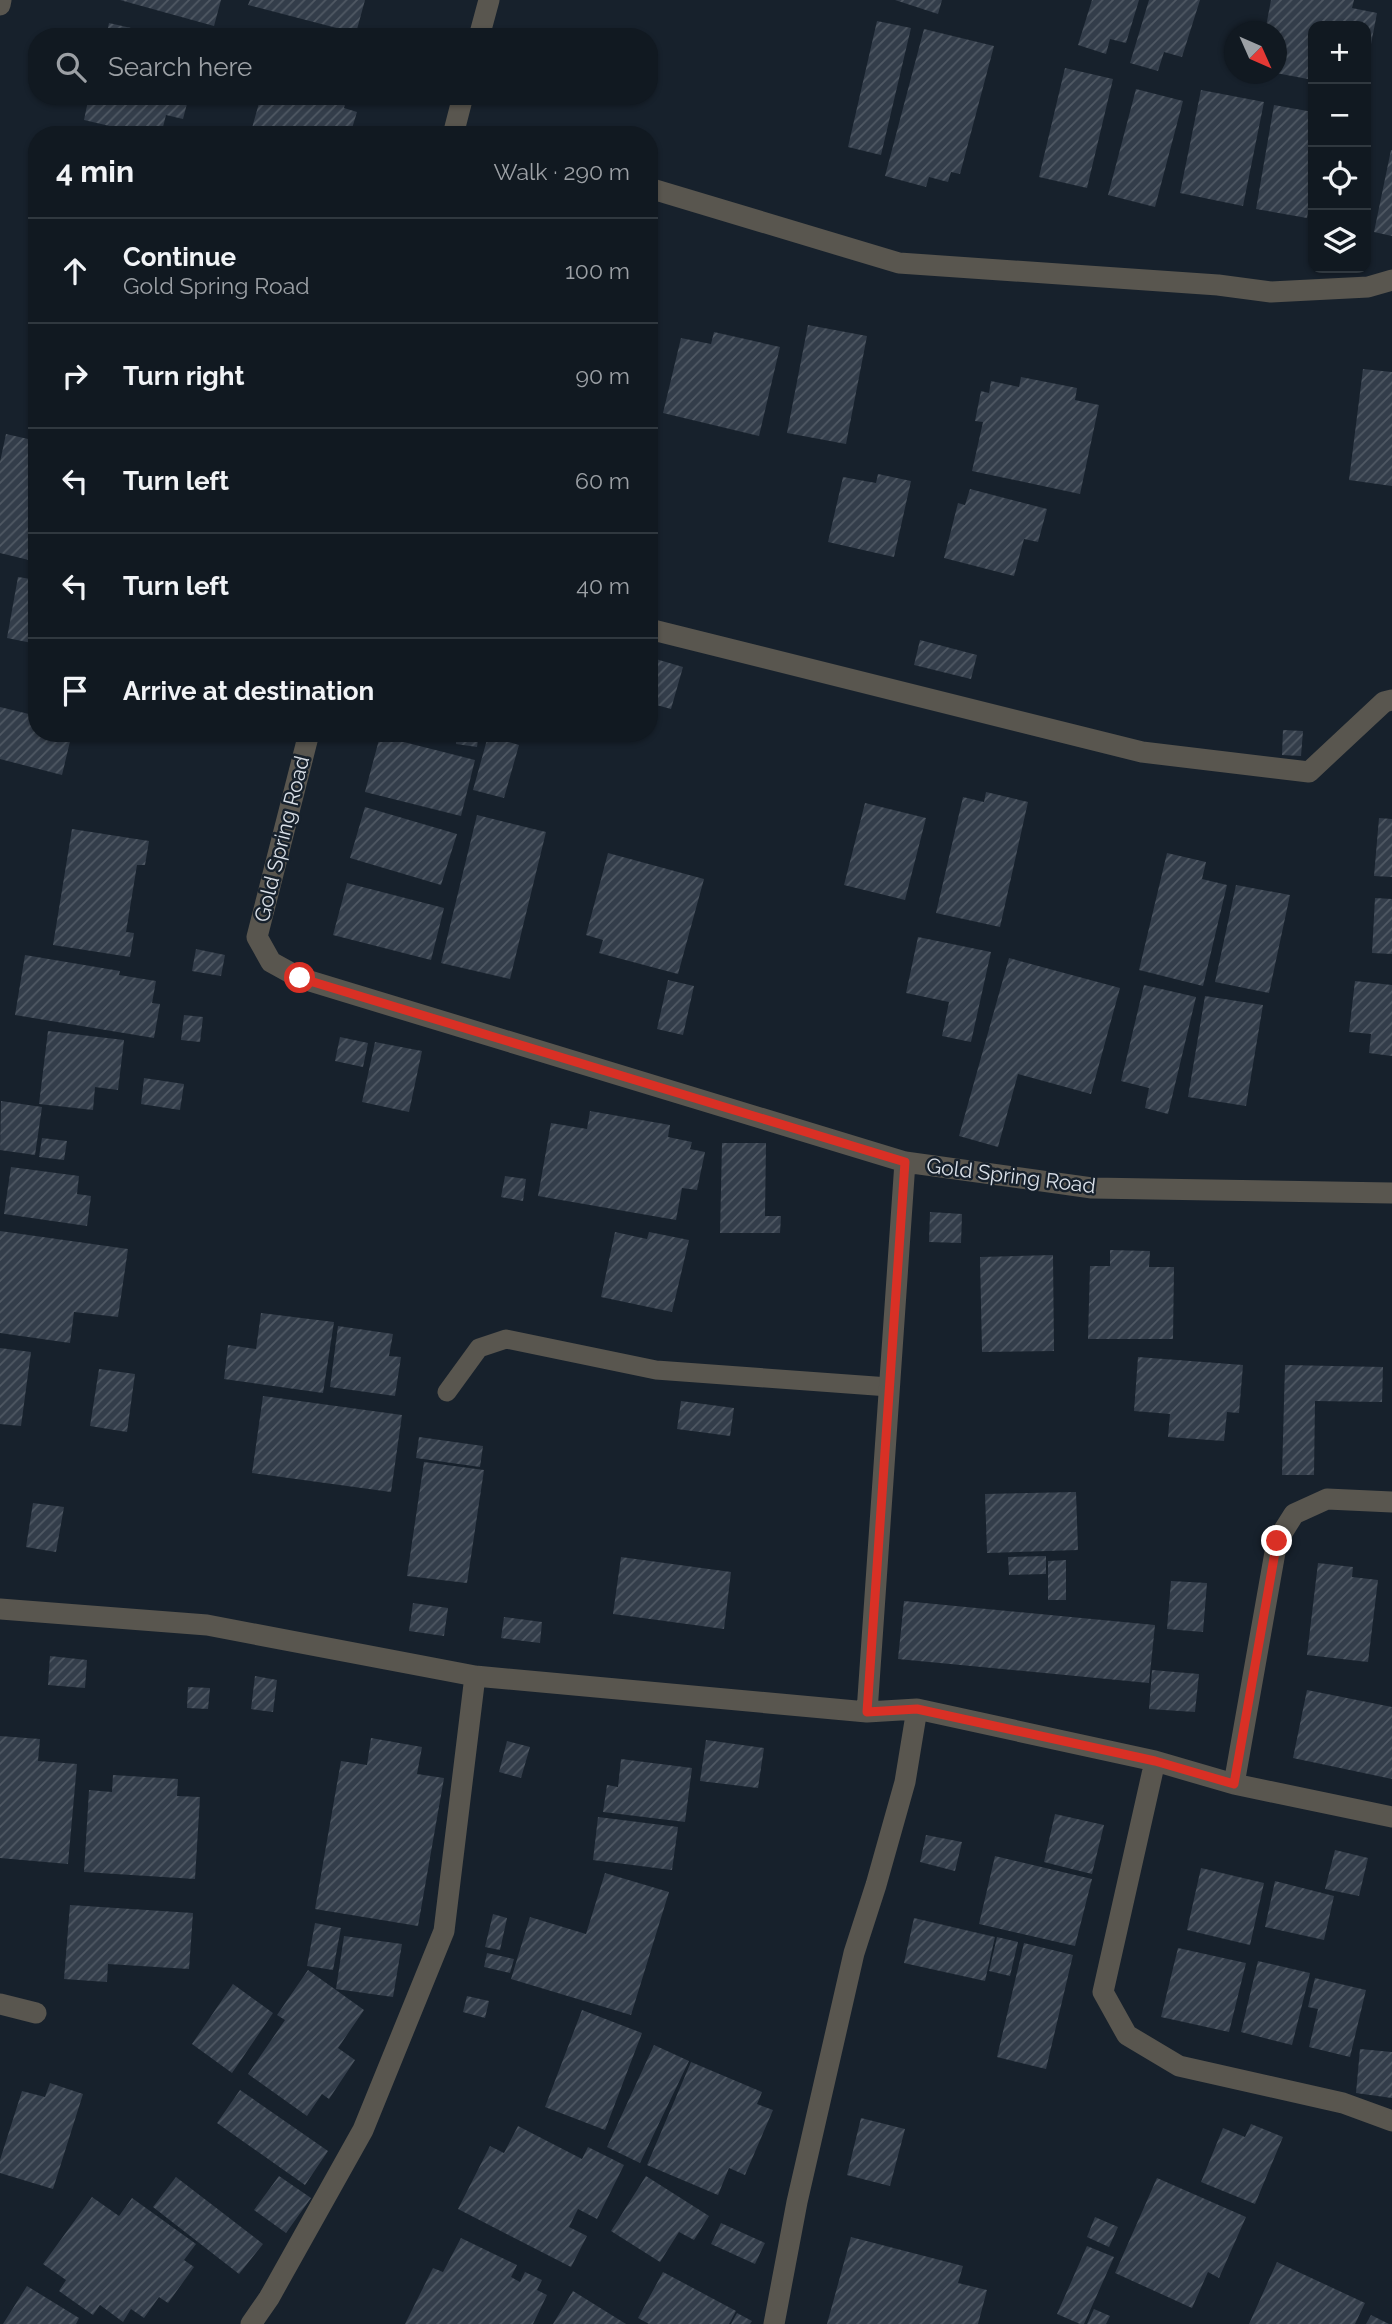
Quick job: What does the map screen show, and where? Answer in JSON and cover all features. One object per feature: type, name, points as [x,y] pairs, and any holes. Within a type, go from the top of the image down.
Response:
[{"type":"street","points":[[481,28],[489,0]]},
{"type":"street","points":[[461,126],[462,105]]},
{"type":"street","points":[[658,191],[899,263],[1218,285],[1271,292],[1368,287],[1392,280]]},
{"type":"street","points":[[658,631],[1142,752],[1309,772],[1384,702],[1392,699]]},
{"type":"street","name":"Gold Spring Road","points":[[307,742],[257,937],[271,962],[300,978],[905,1162],[1092,1188],[1392,1193]]},
{"type":"street","points":[[867,1712],[905,1162]]},
{"type":"street","points":[[1234,1784],[1277,1541],[1294,1514],[1326,1499],[1392,1502]]},
{"type":"street","points":[[0,1609],[207,1625],[475,1676],[867,1712],[917,1709],[1155,1761],[1234,1784],[1392,1817]]},
{"type":"street","points":[[251,2324],[269,2298],[363,2130],[444,1931],[475,1676]]},
{"type":"street","points":[[774,2324],[797,2202],[853,1953],[876,1885],[905,1782],[917,1709]]},
{"type":"street","points":[[1155,1761],[1103,1992],[1127,2035],[1179,2066],[1343,2103],[1392,2121]]},
{"type":"street","points":[[0,2004],[36,2013]]},
{"type":"lane","points":[[447,1392],[479,1348],[506,1339],[656,1370],[889,1387]]},
{"type":"building","points":[[120,0],[221,0],[214,26]]},
{"type":"building","points":[[250,0],[365,0],[357,28],[337,28],[248,5]]},
{"type":"building","points":[[895,0],[942,0],[938,14]]},
{"type":"building","points":[[1092,0],[1139,0],[1126,43],[1110,39],[1106,54],[1078,45]]},
{"type":"building","points":[[1149,0],[1200,0],[1182,57],[1164,52],[1158,71],[1130,63]]},
{"type":"building","points":[[1271,0],[1354,0],[1352,8],[1377,13],[1371,44],[1371,21],[1308,21],[1308,79],[1287,75],[1287,21],[1267,21]]},
{"type":"building","points":[[877,21],[911,28],[881,155],[848,147]]},
{"type":"building","points":[[109,23],[131,28],[108,28]]},
{"type":"building","points":[[924,29],[994,46],[960,174],[951,172],[948,182],[929,177],[926,187],[885,176]]},
{"type":"building","points":[[1065,68],[1113,79],[1087,188],[1039,177]]},
{"type":"building","points":[[1136,89],[1183,101],[1155,207],[1108,195]]},
{"type":"building","points":[[1201,90],[1264,102],[1243,206],[1180,193]]},
{"type":"building","points":[[87,105],[187,105],[183,119],[166,115],[163,126],[110,126],[84,120]]},
{"type":"building","points":[[258,105],[345,105],[344,108],[357,112],[353,126],[253,126]]},
{"type":"building","points":[[1274,105],[1308,111],[1307,218],[1256,209]]},
{"type":"building","points":[[1392,150],[1392,236],[1374,232]]},
{"type":"building","points":[[808,325],[867,336],[846,444],[787,433]]},
{"type":"building","points":[[714,332],[780,347],[759,436],[663,413],[681,338],[711,344]]},
{"type":"building","points":[[1363,369],[1392,372],[1392,486],[1349,480]]},
{"type":"building","points":[[1021,377],[1077,388],[1075,400],[1099,405],[1080,494],[972,471],[983,422],[975,421],[981,391],[989,393],[991,381],[1019,387]]},
{"type":"building","points":[[6,434],[28,439],[28,560],[0,553],[0,462]]},
{"type":"building","points":[[878,474],[911,481],[894,557],[828,542],[843,477],[876,483]]},
{"type":"building","points":[[970,489],[1047,509],[1038,542],[1024,539],[1014,576],[944,558],[958,503],[965,505]]},
{"type":"building","points":[[18,577],[28,579],[28,642],[7,638]]},
{"type":"building","points":[[920,640],[977,655],[971,679],[914,665]]},
{"type":"building","points":[[658,660],[683,667],[671,709],[658,705]]},
{"type":"building","points":[[0,707],[28,714],[28,742],[70,742],[62,775],[0,759]]},
{"type":"building","points":[[1283,730],[1303,731],[1301,756],[1282,755]]},
{"type":"building","points":[[378,742],[404,742],[475,760],[461,816],[365,792]]},
{"type":"building","points":[[456,742],[478,742],[477,747]]},
{"type":"building","points":[[486,742],[519,745],[504,798],[473,790]]},
{"type":"building","points":[[986,792],[1028,802],[1000,927],[936,913],[963,797],[984,802]]},
{"type":"building","points":[[865,803],[926,818],[905,900],[844,885]]},
{"type":"building","points":[[365,807],[457,834],[441,885],[350,858]]},
{"type":"building","points":[[477,815],[546,832],[510,979],[441,963]]},
{"type":"building","points":[[1379,818],[1392,819],[1392,877],[1374,876]]},
{"type":"building","points":[[72,829],[149,841],[145,865],[137,865],[126,932],[134,933],[130,957],[53,945]]},
{"type":"building","points":[[608,853],[704,879],[678,974],[599,953],[603,940],[586,935]]},
{"type":"building","points":[[1167,853],[1206,862],[1202,879],[1227,885],[1203,986],[1139,970]]},
{"type":"building","points":[[347,883],[444,908],[431,960],[333,935]]},
{"type":"building","points":[[1236,885],[1290,895],[1269,993],[1215,982]]},
{"type":"building","points":[[1375,898],[1392,899],[1392,954],[1372,953]]},
{"type":"building","points":[[918,937],[991,952],[971,1042],[942,1036],[949,1002],[906,993]]},
{"type":"building","points":[[196,949],[225,955],[221,976],[192,971]]},
{"type":"building","points":[[25,955],[120,971],[119,975],[156,981],[152,1003],[160,1004],[154,1038],[15,1015]]},
{"type":"building","points":[[1009,958],[1120,988],[1091,1094],[1018,1074],[998,1147],[959,1136]]},
{"type":"building","points":[[668,980],[694,986],[683,1035],[657,1029]]},
{"type":"building","points":[[1355,981],[1392,985],[1392,1056],[1369,1053],[1371,1034],[1349,1032]]},
{"type":"building","points":[[1144,985],[1196,997],[1168,1114],[1145,1108],[1149,1088],[1121,1081]]},
{"type":"building","points":[[1205,996],[1263,1005],[1246,1106],[1188,1097]]},
{"type":"building","points":[[184,1015],[203,1017],[200,1042],[181,1040]]},
{"type":"building","points":[[48,1031],[124,1040],[118,1090],[95,1087],[93,1110],[39,1104]]},
{"type":"building","points":[[340,1037],[368,1043],[363,1067],[335,1061]]},
{"type":"building","points":[[375,1042],[422,1051],[409,1112],[362,1102]]},
{"type":"building","points":[[144,1078],[184,1084],[180,1110],[141,1104]]},
{"type":"building","points":[[1,1101],[42,1107],[35,1155],[0,1150]]},
{"type":"building","points":[[590,1111],[670,1125],[668,1137],[692,1142],[690,1149],[705,1152],[697,1190],[682,1188],[676,1220],[538,1196],[551,1123],[587,1129]]},
{"type":"building","points":[[42,1138],[67,1141],[64,1160],[39,1157]]},
{"type":"building","points":[[722,1143],[766,1143],[765,1216],[781,1216],[780,1233],[720,1233]]},
{"type":"building","points":[[11,1167],[79,1176],[77,1194],[91,1196],[87,1226],[4,1214]]},
{"type":"building","points":[[505,1176],[526,1179],[523,1201],[501,1197]]},
{"type":"building","points":[[930,1212],[962,1214],[961,1243],[929,1242]]},
{"type":"building","points":[[0,1231],[128,1249],[118,1317],[74,1312],[70,1343],[0,1333]]},
{"type":"building","points":[[615,1232],[647,1239],[649,1232],[689,1240],[672,1312],[601,1297]]},
{"type":"building","points":[[1110,1250],[1150,1251],[1149,1267],[1174,1267],[1173,1339],[1088,1339],[1090,1266],[1110,1266]]},
{"type":"building","points":[[1053,1255],[1054,1351],[982,1352],[980,1257]]},
{"type":"building","points":[[261,1313],[334,1322],[323,1393],[224,1379],[228,1345],[256,1349]]},
{"type":"building","points":[[338,1326],[393,1334],[389,1356],[401,1357],[395,1396],[330,1387]]},
{"type":"building","points":[[0,1348],[31,1352],[21,1426],[0,1424]]},
{"type":"building","points":[[1138,1357],[1243,1365],[1239,1413],[1227,1412],[1224,1441],[1168,1437],[1170,1414],[1134,1411]]},
{"type":"building","points":[[1285,1365],[1383,1367],[1382,1402],[1315,1401],[1314,1475],[1282,1475]]},
{"type":"building","points":[[99,1369],[135,1374],[127,1432],[90,1426]]},
{"type":"building","points":[[263,1396],[402,1415],[391,1492],[252,1473]]},
{"type":"building","points":[[681,1401],[734,1408],[730,1436],[677,1429]]},
{"type":"building","points":[[419,1437],[483,1446],[480,1467],[416,1458]]},
{"type":"building","points":[[424,1462],[484,1470],[467,1583],[407,1576]]},
{"type":"building","points":[[1076,1492],[1078,1550],[987,1553],[985,1494]]},
{"type":"building","points":[[33,1503],[64,1507],[56,1552],[26,1547]]},
{"type":"building","points":[[1046,1556],[1046,1574],[1009,1575],[1008,1557]]},
{"type":"building","points":[[621,1557],[731,1572],[724,1629],[613,1614]]},
{"type":"building","points":[[1066,1560],[1066,1600],[1048,1600],[1048,1561]]},
{"type":"building","points":[[1318,1563],[1353,1567],[1352,1577],[1378,1580],[1368,1662],[1307,1655]]},
{"type":"building","points":[[1171,1581],[1207,1583],[1203,1632],[1167,1629]]},
{"type":"building","points":[[904,1601],[1155,1625],[1149,1683],[898,1659]]},
{"type":"building","points":[[413,1603],[448,1608],[444,1636],[409,1631]]},
{"type":"building","points":[[504,1617],[542,1622],[540,1643],[501,1638]]},
{"type":"building","points":[[50,1656],[87,1660],[85,1688],[48,1685]]},
{"type":"building","points":[[1152,1670],[1199,1674],[1195,1712],[1149,1709]]},
{"type":"building","points":[[255,1676],[277,1680],[273,1712],[251,1709]]},
{"type":"building","points":[[188,1687],[210,1688],[208,1709],[187,1708]]},
{"type":"building","points":[[1307,1690],[1392,1707],[1392,1779],[1293,1758]]},
{"type":"building","points":[[0,1736],[40,1739],[38,1761],[77,1764],[68,1864],[0,1858]]},
{"type":"building","points":[[371,1738],[422,1747],[417,1774],[444,1778],[418,1926],[315,1909],[341,1761],[367,1765]]},
{"type":"building","points":[[706,1740],[764,1748],[758,1788],[700,1781]]},
{"type":"building","points":[[507,1741],[530,1747],[521,1778],[499,1772]]},
{"type":"building","points":[[621,1759],[692,1768],[685,1822],[603,1812],[607,1785],[618,1787]]},
{"type":"building","points":[[113,1775],[178,1779],[177,1796],[200,1797],[195,1879],[84,1872],[89,1790],[112,1792]]},
{"type":"building","points":[[1055,1814],[1104,1825],[1092,1874],[1044,1862]]},
{"type":"building","points":[[598,1817],[678,1827],[672,1870],[593,1860]]},
{"type":"building","points":[[926,1835],[962,1842],[955,1871],[920,1862]]},
{"type":"building","points":[[1335,1850],[1368,1858],[1359,1896],[1325,1889]]},
{"type":"building","points":[[995,1856],[1092,1879],[1075,1946],[979,1924]]},
{"type":"building","points":[[1201,1868],[1264,1883],[1250,1945],[1187,1930]]},
{"type":"building","points":[[605,1873],[669,1892],[631,2015],[511,1979],[530,1917],[586,1934]]},
{"type":"building","points":[[1275,1881],[1334,1896],[1324,1940],[1265,1927]]},
{"type":"building","points":[[70,1905],[193,1913],[189,1969],[108,1964],[107,1982],[64,1979]]},
{"type":"building","points":[[493,1914],[507,1918],[500,1950],[485,1947]]},
{"type":"building","points":[[914,1918],[995,1937],[985,1981],[904,1963]]},
{"type":"building","points":[[315,1923],[341,1928],[333,1970],[307,1966]]},
{"type":"building","points":[[344,1936],[402,1944],[393,1997],[336,1989]]},
{"type":"building","points":[[997,1937],[1018,1942],[1010,1976],[989,1971]]},
{"type":"building","points":[[1024,1943],[1073,1955],[1046,2069],[997,2057]]},
{"type":"building","points":[[1178,1948],[1246,1963],[1229,2032],[1161,2017]]},
{"type":"building","points":[[487,1953],[514,1959],[510,1973],[484,1967]]},
{"type":"building","points":[[1258,1961],[1310,1973],[1292,2045],[1241,2032]]},
{"type":"building","points":[[308,1970],[364,2010],[338,2048],[355,2060],[329,2099],[322,2094],[307,2116],[248,2074],[285,2020],[277,2015]]},
{"type":"building","points":[[1315,1978],[1366,1990],[1350,2057],[1309,2047],[1318,2009],[1308,2007]]},
{"type":"building","points":[[233,1984],[273,2013],[232,2073],[192,2044]]},
{"type":"building","points":[[467,1996],[489,2001],[485,2018],[463,2012]]},
{"type":"building","points":[[582,2010],[642,2033],[605,2130],[545,2107]]},
{"type":"building","points":[[654,2045],[689,2061],[640,2163],[607,2147]]},
{"type":"building","points":[[1360,2049],[1392,2052],[1392,2098],[1356,2093]]},
{"type":"building","points":[[691,2062],[762,2092],[757,2104],[773,2110],[745,2175],[729,2168],[718,2195],[647,2165]]},
{"type":"building","points":[[50,2083],[83,2094],[53,2189],[0,2173],[0,2160],[22,2091],[45,2097]]},
{"type":"building","points":[[240,2090],[328,2151],[305,2185],[217,2123]]},
{"type":"building","points":[[861,2118],[905,2129],[890,2186],[847,2175]]},
{"type":"building","points":[[1251,2124],[1283,2137],[1255,2204],[1201,2182],[1223,2128],[1245,2137]]},
{"type":"building","points":[[518,2126],[582,2159],[588,2147],[624,2165],[597,2219],[578,2209],[569,2227],[587,2236],[571,2267],[458,2209],[490,2146],[504,2153]]},
{"type":"building","points":[[279,2176],[311,2198],[286,2233],[254,2210]]},
{"type":"building","points":[[646,2176],[709,2216],[694,2240],[679,2232],[660,2262],[611,2231]]},
{"type":"building","points":[[176,2177],[263,2244],[239,2274],[153,2207]]},
{"type":"building","points":[[1157,2178],[1246,2217],[1219,2278],[1208,2272],[1192,2308],[1115,2273]]},
{"type":"building","points":[[92,2197],[119,2216],[132,2198],[196,2244],[184,2260],[194,2267],[168,2303],[159,2297],[144,2318],[131,2309],[123,2322],[100,2305],[93,2315],[59,2291],[66,2280],[43,2264]]},
{"type":"building","points":[[1095,2217],[1118,2227],[1109,2247],[1087,2237]]},
{"type":"building","points":[[721,2223],[765,2243],[755,2264],[711,2244]]},
{"type":"building","points":[[851,2237],[963,2266],[958,2283],[987,2290],[978,2324],[827,2324]]},
{"type":"building","points":[[461,2238],[517,2265],[511,2277],[520,2282],[525,2272],[542,2280],[537,2290],[547,2295],[533,2324],[405,2324],[433,2268],[443,2272]]},
{"type":"building","points":[[1087,2246],[1114,2257],[1084,2324],[1080,2324],[1057,2314]]},
{"type":"building","points":[[1277,2262],[1365,2303],[1355,2324],[1249,2324]]},
{"type":"building","points":[[663,2272],[736,2311],[729,2324],[649,2324],[638,2318]]},
{"type":"building","points":[[27,2286],[79,2318],[76,2324],[3,2324]]},
{"type":"building","points":[[573,2291],[626,2324],[553,2324]]},
{"type":"building","points":[[1094,2309],[1110,2316],[1106,2324],[1087,2324]]},
{"type":"building","points":[[737,2313],[752,2321],[750,2324],[731,2324]]},
{"type":"building","points":[[1371,2315],[1389,2324],[1366,2324]]},
{"type":"route","points":[[300,978],[905,1162],[867,1712],[917,1709],[1155,1761],[1234,1784],[1277,1541]]}]
